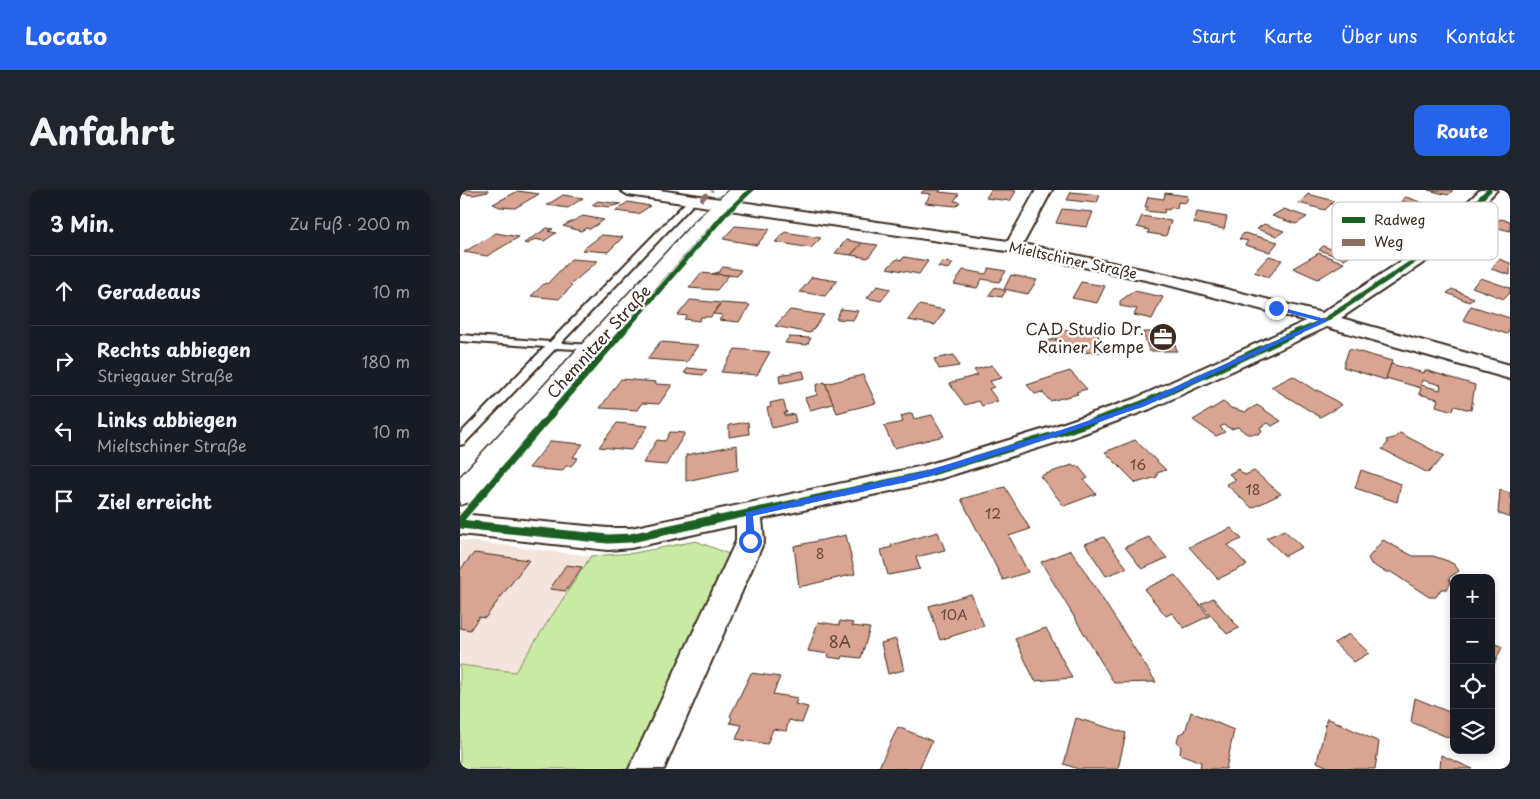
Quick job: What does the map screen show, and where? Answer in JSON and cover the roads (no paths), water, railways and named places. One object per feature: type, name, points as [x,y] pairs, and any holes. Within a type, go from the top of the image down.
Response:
[{"type":"main road","name":"Chemnitzer Straße","points":[[460,494],[592,348],[707,198],[739,190]]},
{"type":"street","name":"Mieltschiner Straße","points":[[628,190],[707,198],[1013,247],[1164,279],[1325,320],[1510,372]]},
{"type":"street","points":[[1013,247],[1044,190]]},
{"type":"street","points":[[1477,202],[1489,190]]},
{"type":"street","points":[[460,524],[608,539],[632,538],[923,475],[1064,432],[1142,404],[1325,320],[1415,260]]},
{"type":"street","points":[[646,769],[750,541],[749,514]]},
{"type":"lane","points":[[460,441],[553,345],[707,198]]},
{"type":"lane","points":[[460,338],[592,348]]},
{"type":"place","name":"CAD Studio Dr. Rainer Kempe","points":[[1163,337]]}]
